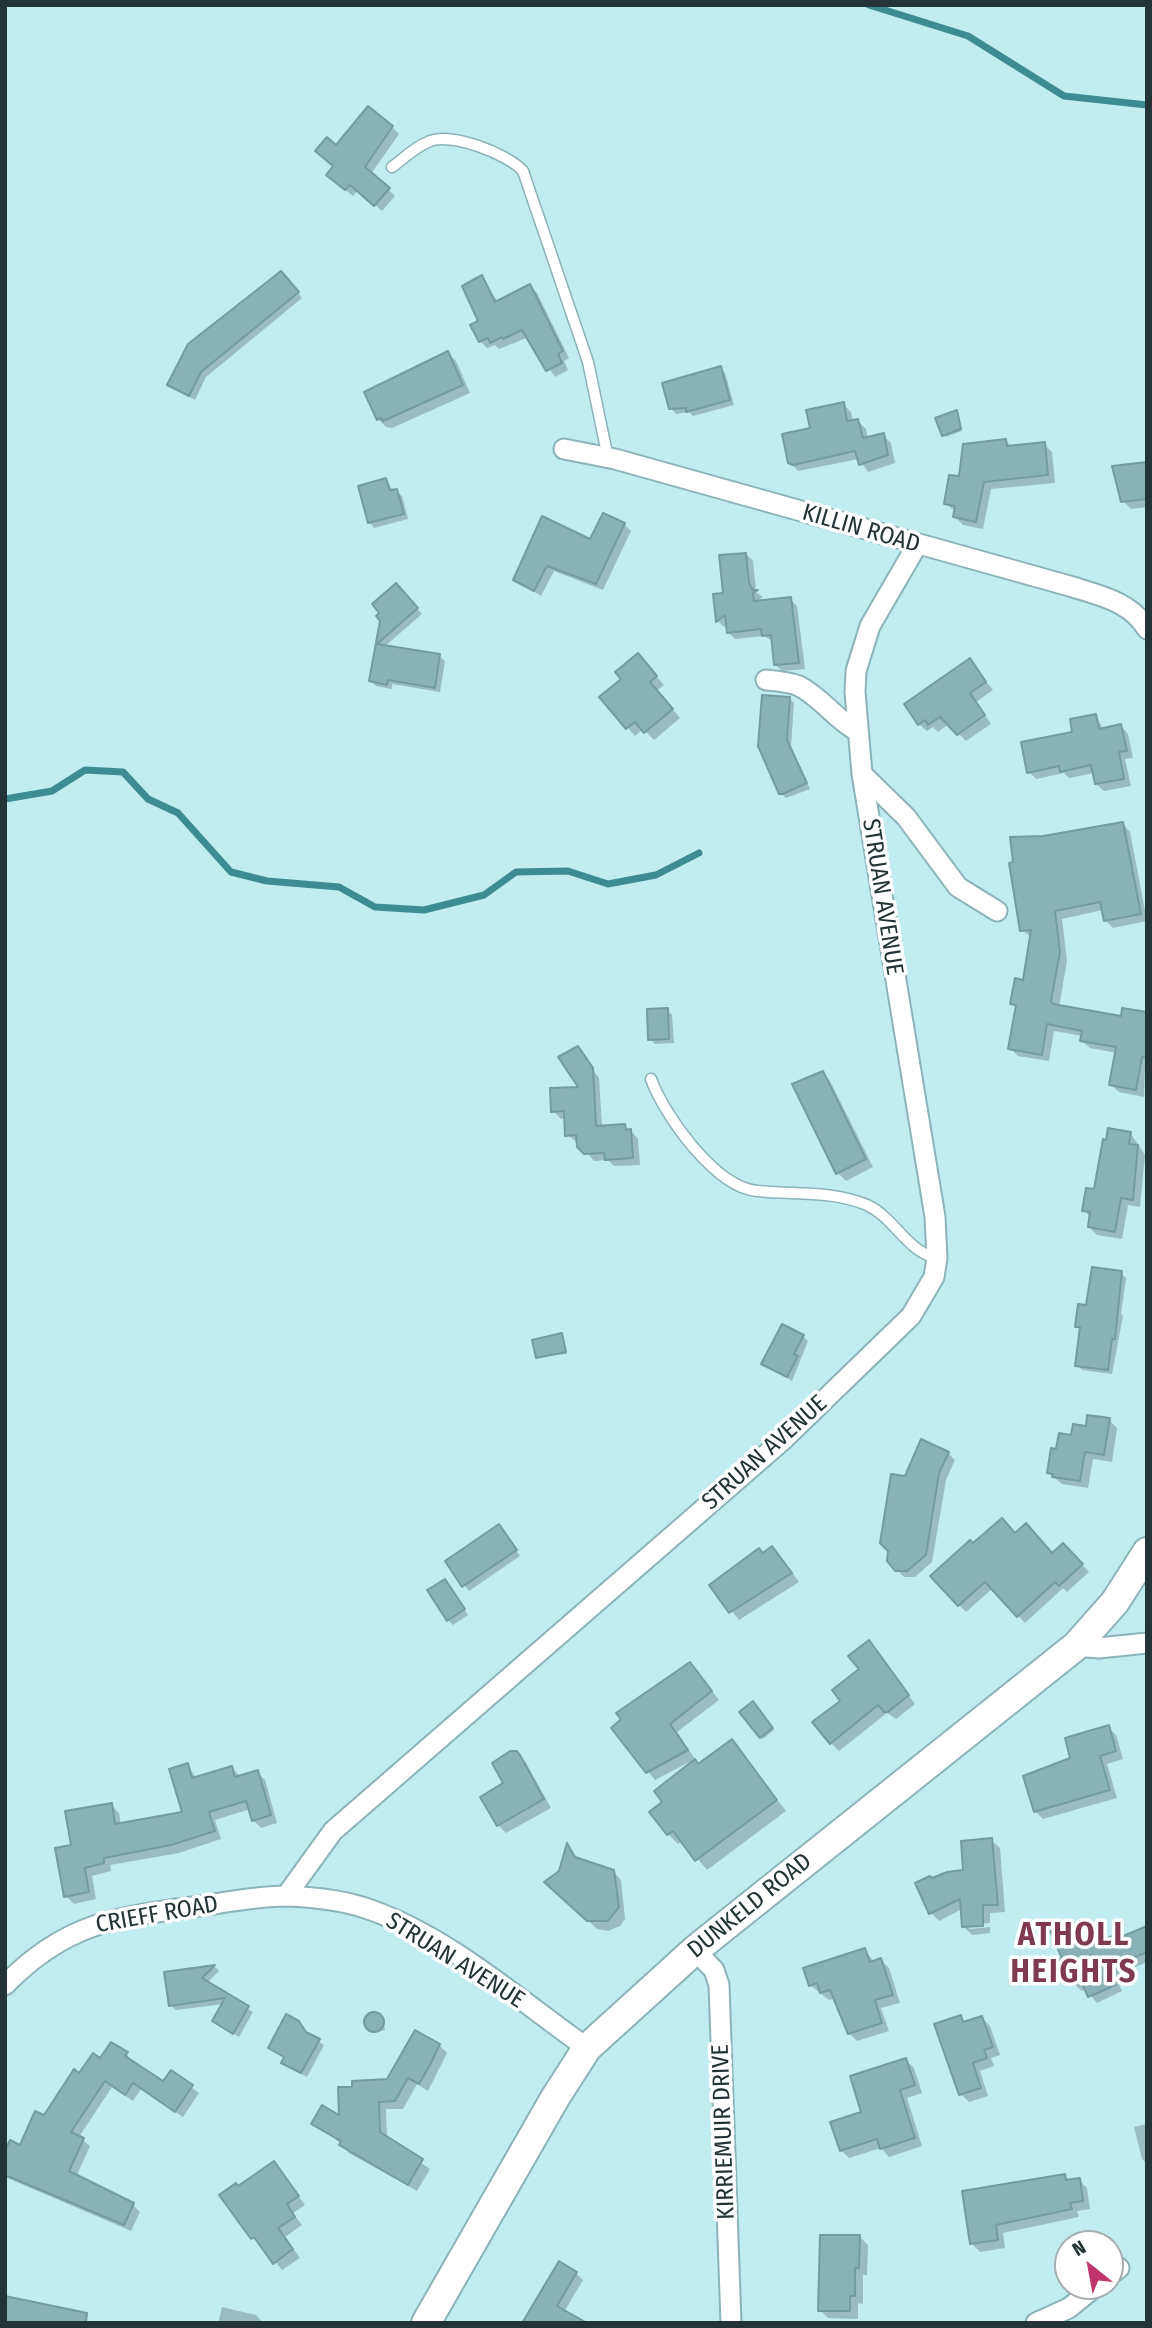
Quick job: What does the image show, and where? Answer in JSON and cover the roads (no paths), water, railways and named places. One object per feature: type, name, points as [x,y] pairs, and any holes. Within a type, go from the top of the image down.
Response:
[{"type":"main road","name":"DUNKELD ROAD","points":[[426,2323],[555,2098],[587,2048],[695,1950],[1076,1646],[1115,1602],[1147,1552]]},
{"type":"street","name":"KILLIN ROAD","points":[[564,449],[608,458],[1111,600],[1131,611],[1147,629]]},
{"type":"street","name":"STRUAN AVENUE","points":[[587,2048],[447,1950],[393,1919],[349,1903],[286,1896],[333,1831],[784,1440],[902,1325],[924,1298],[934,1277],[937,1258],[935,1217],[862,774],[855,692],[861,650],[870,626],[917,545]]},
{"type":"street","points":[[766,680],[797,685],[813,695],[840,722],[857,731]]},
{"type":"street","points":[[862,774],[906,817],[958,887],[998,911]]},
{"type":"street","points":[[1076,1646],[1099,1648],[1147,1643]]},
{"type":"street","name":"CRIEFF ROAD","points":[[5,1985],[49,1946],[101,1922],[166,1910],[286,1896]]},
{"type":"street","name":"KIRRIEMUIR DRIVE","points":[[695,1950],[714,1970],[719,1985],[731,2323]]},
{"type":"street","points":[[1036,2323],[1069,2308],[1079,2300]]},
{"type":"lane","points":[[392,167],[428,141],[443,138],[464,142],[508,158],[523,171],[588,362],[608,458]]},
{"type":"lane","points":[[651,1079],[666,1113],[681,1134],[732,1182],[754,1191],[832,1195],[865,1204],[884,1214],[917,1250],[937,1258]]},
{"type":"waterway","points":[[869,5],[968,36],[1064,96],[1147,105]]},
{"type":"waterway","points":[[5,799],[52,791],[85,770],[123,772],[148,799],[178,813],[231,872],[267,881],[339,887],[375,907],[424,910],[484,895],[516,872],[568,871],[608,884],[656,875],[699,853]]},
{"type":"district","name":"ATHOLL HEIGHTS","points":[[1074,1954]]}]
